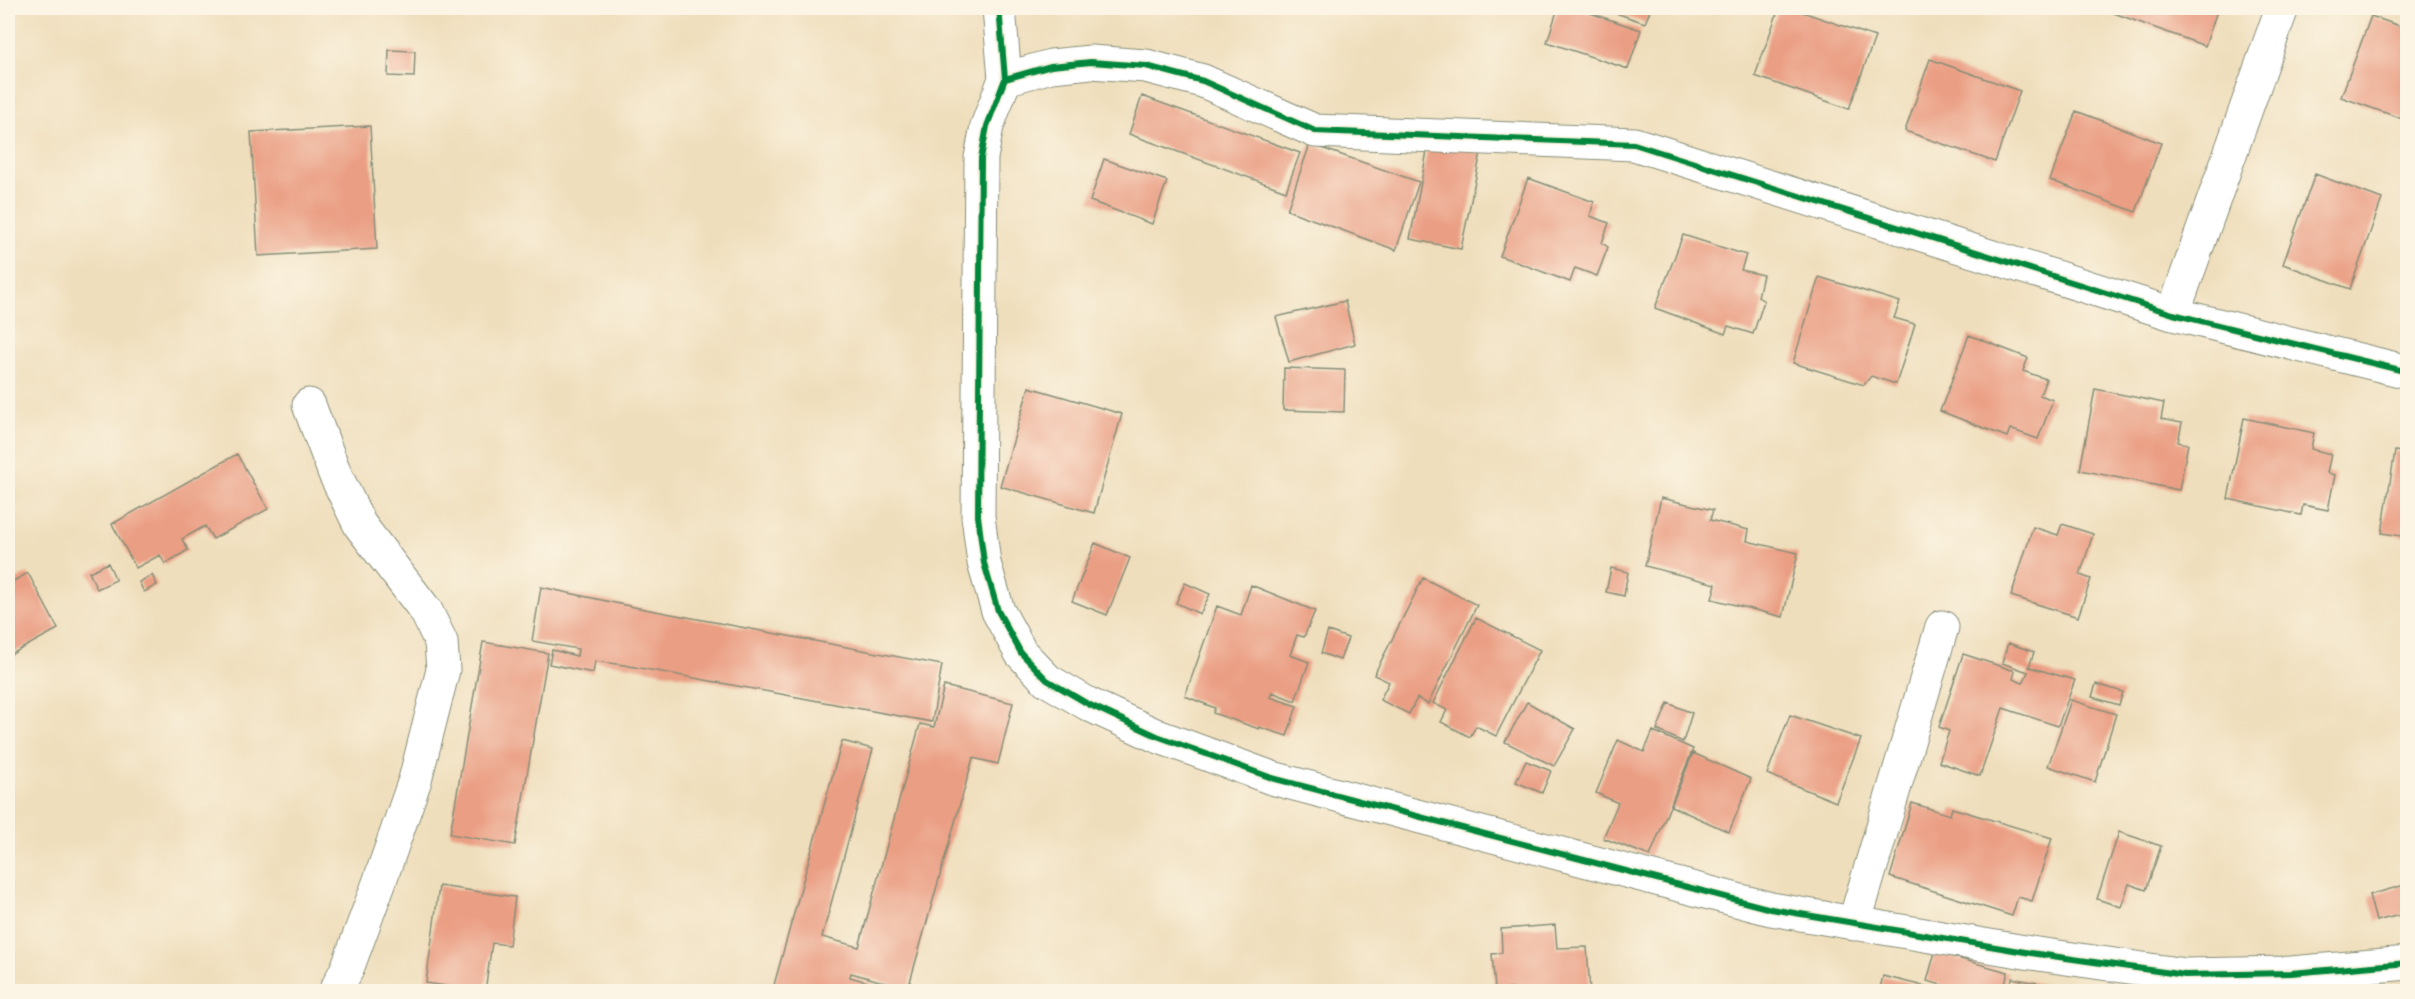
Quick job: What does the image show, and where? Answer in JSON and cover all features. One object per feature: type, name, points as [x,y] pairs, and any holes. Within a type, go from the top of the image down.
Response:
[{"type":"street","points":[[999,8],[1005,79],[987,126],[981,158],[978,516],[984,563],[998,611],[1021,653],[1047,680],[1088,704],[1156,736],[1272,778],[1771,909],[2128,968],[2185,975],[2291,973],[2408,963]]},
{"type":"street","points":[[2173,314],[2282,8]]},
{"type":"street","points":[[1005,79],[1061,65],[1091,62],[1146,66],[1203,81],[1315,131],[1635,144],[2173,314],[2408,372]]},
{"type":"street","points":[[309,405],[335,474],[360,525],[426,610],[441,642],[443,670],[415,780],[380,883],[336,992]]},
{"type":"street","points":[[1854,924],[1942,627]]},
{"type":"building","points":[[1558,8],[1575,8],[1641,30],[1628,69],[1547,42]]},
{"type":"building","points":[[1584,8],[1651,8],[1645,23],[1604,9],[1602,14]]},
{"type":"building","points":[[1779,8],[1791,8],[1875,37],[1849,109],[1755,76]]},
{"type":"building","points":[[2100,8],[2218,8],[2205,46]]},
{"type":"building","points":[[2371,16],[2408,29],[2408,121],[2341,97]]},
{"type":"building","points":[[389,50],[415,51],[414,77],[388,76]]},
{"type":"building","points":[[1930,59],[2020,91],[1995,162],[1905,131]]},
{"type":"building","points":[[1142,96],[1300,153],[1286,191],[1129,134]]},
{"type":"building","points":[[2076,111],[2161,143],[2136,212],[2050,180]]},
{"type":"building","points":[[370,126],[377,249],[258,256],[251,132]]},
{"type":"building","points":[[1429,141],[1481,152],[1461,249],[1410,239]]},
{"type":"building","points":[[1310,144],[1419,182],[1396,250],[1287,210]]},
{"type":"building","points":[[1104,159],[1167,181],[1152,224],[1090,201]]},
{"type":"building","points":[[2315,174],[2382,199],[2350,289],[2283,264]]},
{"type":"building","points":[[1528,178],[1594,202],[1590,216],[1609,223],[1602,243],[1608,247],[1597,276],[1575,268],[1570,282],[1500,256]]},
{"type":"building","points":[[1683,235],[1746,255],[1741,270],[1763,275],[1758,297],[1764,301],[1753,334],[1728,326],[1725,334],[1655,308]]},
{"type":"building","points":[[1819,277],[1900,302],[1894,318],[1915,324],[1896,384],[1871,376],[1864,385],[1793,363]]},
{"type":"building","points":[[1345,301],[1355,344],[1289,362],[1276,317]]},
{"type":"building","points":[[1969,335],[2028,358],[2023,371],[2046,379],[2040,395],[2053,400],[2038,439],[2010,429],[2007,437],[1940,411]]},
{"type":"building","points":[[1284,368],[1345,370],[1344,412],[1283,410]]},
{"type":"building","points":[[1029,387],[1122,414],[1094,513],[1000,486]]},
{"type":"building","points":[[2095,389],[2164,403],[2161,419],[2182,423],[2178,442],[2188,444],[2179,490],[2080,470]]},
{"type":"building","points":[[2244,418],[2314,433],[2311,449],[2331,454],[2327,473],[2335,475],[2328,510],[2303,505],[2301,515],[2228,499]]},
{"type":"building","points":[[2395,451],[2408,453],[2408,537],[2382,533]]},
{"type":"building","points":[[237,454],[268,509],[213,539],[205,526],[182,539],[188,550],[165,564],[160,555],[136,568],[112,524]]},
{"type":"building","points":[[1661,498],[1713,510],[1710,520],[1749,530],[1747,541],[1798,553],[1783,617],[1712,599],[1716,584],[1645,566]]},
{"type":"building","points":[[2062,524],[2093,534],[2080,575],[2091,579],[2078,617],[2011,596],[2033,527],[2058,535]]},
{"type":"building","points":[[1095,543],[1130,558],[1107,615],[1072,601]]},
{"type":"building","points":[[108,563],[116,580],[97,589],[89,572]]},
{"type":"building","points":[[1611,568],[1628,572],[1624,596],[1606,592]]},
{"type":"building","points":[[28,573],[58,629],[8,656],[8,584]]},
{"type":"building","points":[[152,575],[157,585],[144,592],[139,582]]},
{"type":"building","points":[[1423,578],[1477,605],[1428,704],[1417,698],[1409,714],[1380,700],[1389,682],[1374,675]]},
{"type":"building","points":[[1185,583],[1210,594],[1200,614],[1176,603]]},
{"type":"building","points":[[1251,585],[1315,611],[1304,637],[1297,635],[1290,655],[1309,662],[1295,701],[1272,692],[1270,697],[1297,706],[1287,736],[1213,713],[1215,708],[1185,696],[1217,606],[1241,615]]},
{"type":"building","points":[[541,587],[634,607],[942,665],[932,722],[624,665],[595,661],[593,673],[549,664],[552,650],[577,656],[578,649],[532,641]]},
{"type":"building","points":[[1476,618],[1540,650],[1496,736],[1476,726],[1470,737],[1441,722],[1447,710],[1433,703]]},
{"type":"building","points":[[1328,631],[1348,638],[1340,660],[1321,653]]},
{"type":"building","points":[[483,642],[548,653],[515,845],[450,834]]},
{"type":"building","points":[[2008,643],[2034,652],[2029,667],[2075,680],[2058,726],[2003,708],[1980,776],[1939,762],[1949,731],[1939,727],[1963,654],[2015,671],[2013,679],[2023,683],[2028,672],[2002,663]]},
{"type":"building","points":[[2096,684],[2123,692],[2119,705],[2092,697]]},
{"type":"building","points":[[944,686],[1013,703],[998,764],[973,758],[908,989],[851,973],[850,977],[902,992],[772,992],[842,741],[873,749],[822,937],[859,947],[920,724],[934,727]]},
{"type":"building","points":[[2071,700],[2116,714],[2095,782],[2048,766]]},
{"type":"building","points":[[1527,702],[1575,729],[1554,766],[1505,742]]},
{"type":"building","points":[[1668,703],[1692,713],[1683,742],[1657,730]]},
{"type":"building","points":[[1790,715],[1861,739],[1836,802],[1767,774]]},
{"type":"building","points":[[1653,731],[1693,749],[1650,856],[1603,838],[1618,803],[1596,793],[1618,740],[1644,752]]},
{"type":"building","points":[[1693,753],[1751,779],[1729,832],[1671,806]]},
{"type":"building","points":[[1526,761],[1551,771],[1542,793],[1516,782]]},
{"type":"building","points":[[1912,803],[1950,815],[1952,808],[2052,838],[2032,901],[2018,897],[2012,916],[1890,877]]},
{"type":"building","points":[[2119,832],[2161,846],[2146,890],[2129,884],[2121,907],[2097,899]]},
{"type":"building","points":[[2408,884],[2408,913],[2376,921],[2369,895]]},
{"type":"building","points":[[439,886],[515,897],[509,945],[492,943],[485,992],[426,983]]},
{"type":"building","points":[[1555,925],[1557,948],[1587,947],[1590,992],[1495,990],[1492,954],[1502,953],[1501,929]]},
{"type":"building","points":[[1935,952],[2008,972],[2003,992],[1966,992],[1927,981]]},
{"type":"building","points":[[1883,976],[1944,991],[1944,992],[1879,992]]},
{"type":"building","points":[[2012,978],[2072,990],[2071,992],[2009,992]]},
{"type":"cycle path","points":[[999,8],[1005,79],[987,126],[981,158],[978,516],[984,563],[998,611],[1021,653],[1047,680],[1088,704],[1157,736],[1272,778],[1771,909],[2031,953],[2185,975],[2291,973],[2408,963]]},
{"type":"cycle path","points":[[1005,79],[1051,66],[1091,62],[1146,66],[1203,81],[1315,131],[1634,144],[2173,314],[2408,372]]}]
